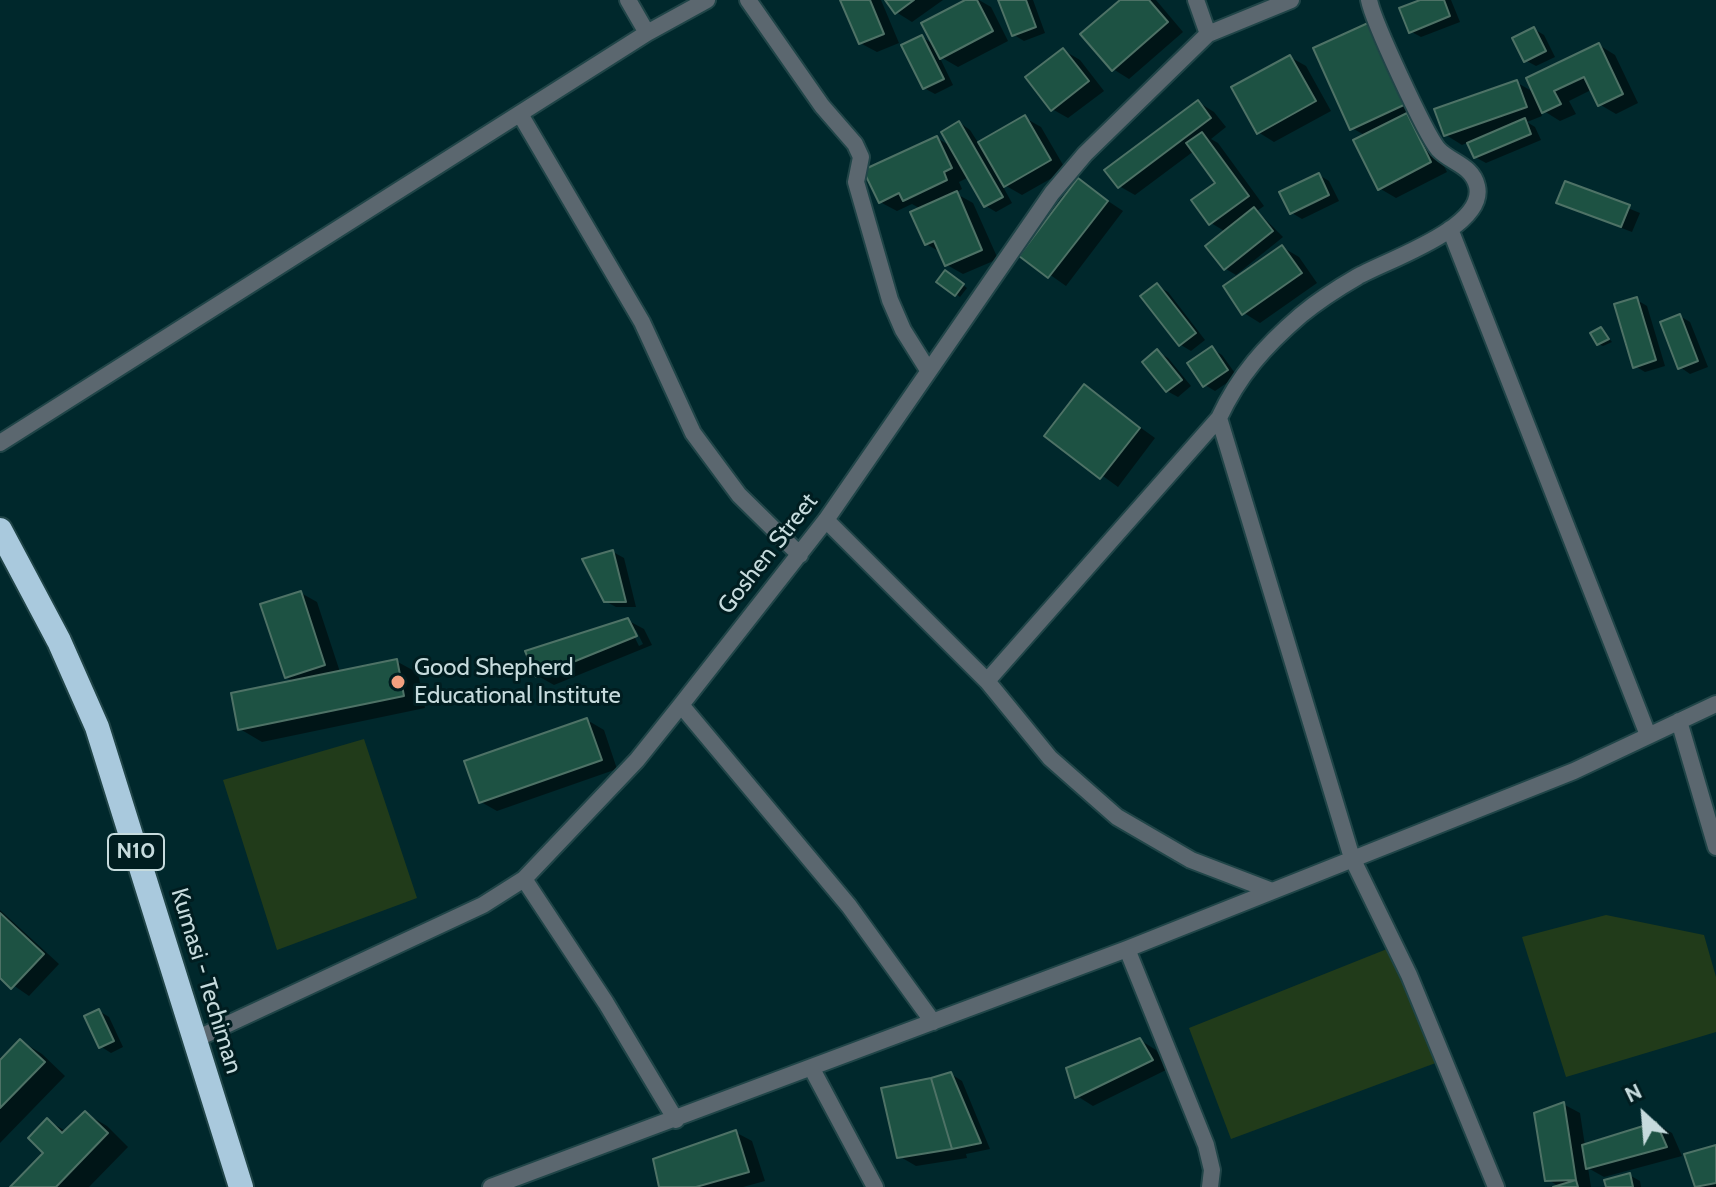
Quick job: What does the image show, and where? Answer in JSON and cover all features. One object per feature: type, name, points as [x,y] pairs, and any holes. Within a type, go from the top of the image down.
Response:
[{"type":"highway","name":"Kumasi - Techiman","points":[[0,530],[59,641],[97,727],[241,1187]]},
{"type":"street","points":[[628,0],[647,33]]},
{"type":"street","points":[[0,443],[647,33],[707,0]]},
{"type":"street","points":[[748,0],[822,106],[855,144],[861,157],[856,182],[890,300],[903,330],[928,370]]},
{"type":"street","points":[[1196,0],[1208,34]]},
{"type":"street","name":"Goshen Street","points":[[196,1039],[483,905],[524,879],[637,760],[800,555],[1052,193],[1085,154],[1208,34],[1291,0]]},
{"type":"street","points":[[987,681],[1219,418],[1234,385],[1255,357],[1304,313],[1359,276],[1450,229],[1474,205],[1478,188],[1470,171],[1438,149],[1383,39],[1369,0]]},
{"type":"street","points":[[520,114],[642,322],[693,433],[739,495],[800,555]]},
{"type":"street","points":[[1450,229],[1648,735]]},
{"type":"street","points":[[1219,418],[1352,858],[1409,975],[1496,1187]]},
{"type":"street","points":[[826,520],[987,681],[1050,758],[1117,817],[1191,860],[1272,891]]},
{"type":"street","points":[[491,1187],[1127,949],[1574,771],[1716,704]]},
{"type":"street","points":[[681,705],[849,906],[933,1022]]},
{"type":"street","points":[[1679,721],[1716,847]]},
{"type":"street","points":[[524,879],[606,1003],[676,1120]]},
{"type":"street","points":[[1127,949],[1206,1145],[1212,1170],[1210,1187]]},
{"type":"street","points":[[812,1069],[875,1187]]},
{"type":"green space","points":[[364,739],[417,898],[277,950],[223,780]]},
{"type":"green space","points":[[1606,915],[1704,935],[1716,977],[1716,1032],[1566,1077],[1522,937]]},
{"type":"green space","points":[[1392,947],[1441,1061],[1231,1139],[1189,1028]]},
{"type":"building","points":[[840,0],[870,0],[884,34],[859,44]]},
{"type":"building","points":[[885,0],[914,0],[895,14]]},
{"type":"building","points":[[965,0],[977,0],[993,31],[940,59],[921,23]]},
{"type":"building","points":[[998,0],[1026,0],[1036,27],[1012,36]]},
{"type":"building","points":[[1120,0],[1149,0],[1168,22],[1112,71],[1080,34]]},
{"type":"building","points":[[1420,0],[1444,0],[1450,16],[1409,33],[1399,8]]},
{"type":"building","points":[[1368,23],[1406,104],[1350,130],[1313,48]]},
{"type":"building","points":[[1534,27],[1546,51],[1524,62],[1512,38]]},
{"type":"building","points":[[922,35],[944,79],[923,89],[901,45]]},
{"type":"building","points":[[1599,43],[1623,94],[1598,106],[1584,77],[1554,91],[1561,104],[1542,113],[1526,78]]},
{"type":"building","points":[[1063,48],[1089,81],[1051,111],[1025,77]]},
{"type":"building","points":[[1290,55],[1316,101],[1257,134],[1231,87]]},
{"type":"building","points":[[1517,80],[1527,107],[1444,136],[1434,109]]},
{"type":"building","points":[[1198,100],[1211,118],[1118,188],[1104,170]]},
{"type":"building","points":[[1407,113],[1431,162],[1378,190],[1353,140]]},
{"type":"building","points":[[1025,115],[1051,160],[1004,187],[978,142]]},
{"type":"building","points":[[1525,118],[1531,134],[1474,158],[1467,143]]},
{"type":"building","points":[[959,121],[1003,197],[984,207],[941,132]]},
{"type":"building","points":[[1202,132],[1249,196],[1209,225],[1191,200],[1215,183],[1186,143]]},
{"type":"building","points":[[937,136],[952,168],[944,172],[947,180],[903,201],[899,193],[879,203],[863,170]]},
{"type":"building","points":[[1319,173],[1329,195],[1290,214],[1279,192]]},
{"type":"building","points":[[1078,178],[1108,201],[1048,278],[1019,256]]},
{"type":"building","points":[[1565,181],[1630,205],[1621,227],[1556,203]]},
{"type":"building","points":[[957,191],[982,250],[945,266],[934,241],[925,245],[910,212]]},
{"type":"building","points":[[1254,207],[1273,231],[1224,270],[1205,246]]},
{"type":"building","points":[[1282,245],[1302,273],[1242,315],[1223,286]]},
{"type":"building","points":[[945,270],[964,284],[955,296],[936,282]]},
{"type":"building","points":[[1157,283],[1196,333],[1179,346],[1140,296]]},
{"type":"building","points":[[1637,297],[1656,360],[1633,368],[1614,304]]},
{"type":"building","points":[[1680,314],[1698,361],[1678,369],[1660,322]]},
{"type":"building","points":[[1601,327],[1609,339],[1597,345],[1590,333]]},
{"type":"building","points":[[1212,346],[1228,370],[1203,387],[1187,363]]},
{"type":"building","points":[[1157,349],[1182,380],[1166,392],[1142,362]]},
{"type":"building","points":[[1084,384],[1140,428],[1100,479],[1044,436]]},
{"type":"building","points":[[613,550],[626,602],[604,602],[582,559]]},
{"type":"building","points":[[301,591],[325,665],[285,678],[260,604]]},
{"type":"building","points":[[628,618],[637,636],[536,677],[525,651]]},
{"type":"building","points":[[397,659],[404,696],[238,730],[231,693]]},
{"type":"building","points":[[587,718],[602,760],[479,803],[464,761]]},
{"type":"building","points":[[0,913],[44,954],[11,989],[0,978]]},
{"type":"building","points":[[99,1009],[114,1041],[99,1048],[84,1016]]},
{"type":"building","points":[[1140,1038],[1153,1060],[1075,1098],[1066,1068]]},
{"type":"building","points":[[20,1039],[45,1062],[0,1108],[0,1060]]},
{"type":"building","points":[[951,1072],[981,1143],[952,1149],[931,1078]]},
{"type":"building","points":[[931,1078],[952,1149],[897,1158],[881,1088]]},
{"type":"building","points":[[1564,1102],[1576,1180],[1545,1181],[1534,1113]]},
{"type":"building","points":[[85,1111],[108,1133],[56,1187],[10,1187],[43,1153],[28,1138],[47,1118],[62,1133]]},
{"type":"building","points":[[1656,1122],[1667,1147],[1586,1169],[1582,1145]]},
{"type":"building","points":[[736,1130],[749,1172],[696,1187],[659,1187],[653,1159]]},
{"type":"building","points":[[1716,1145],[1716,1183],[1695,1187],[1684,1154]]},
{"type":"building","points":[[1630,1173],[1633,1187],[1606,1187],[1604,1180]]},
{"type":"building","points":[[1576,1180],[1578,1187],[1553,1187]]},
{"type":"place","name":"Good Shepherd Educational Institute","points":[[398,682]]}]
